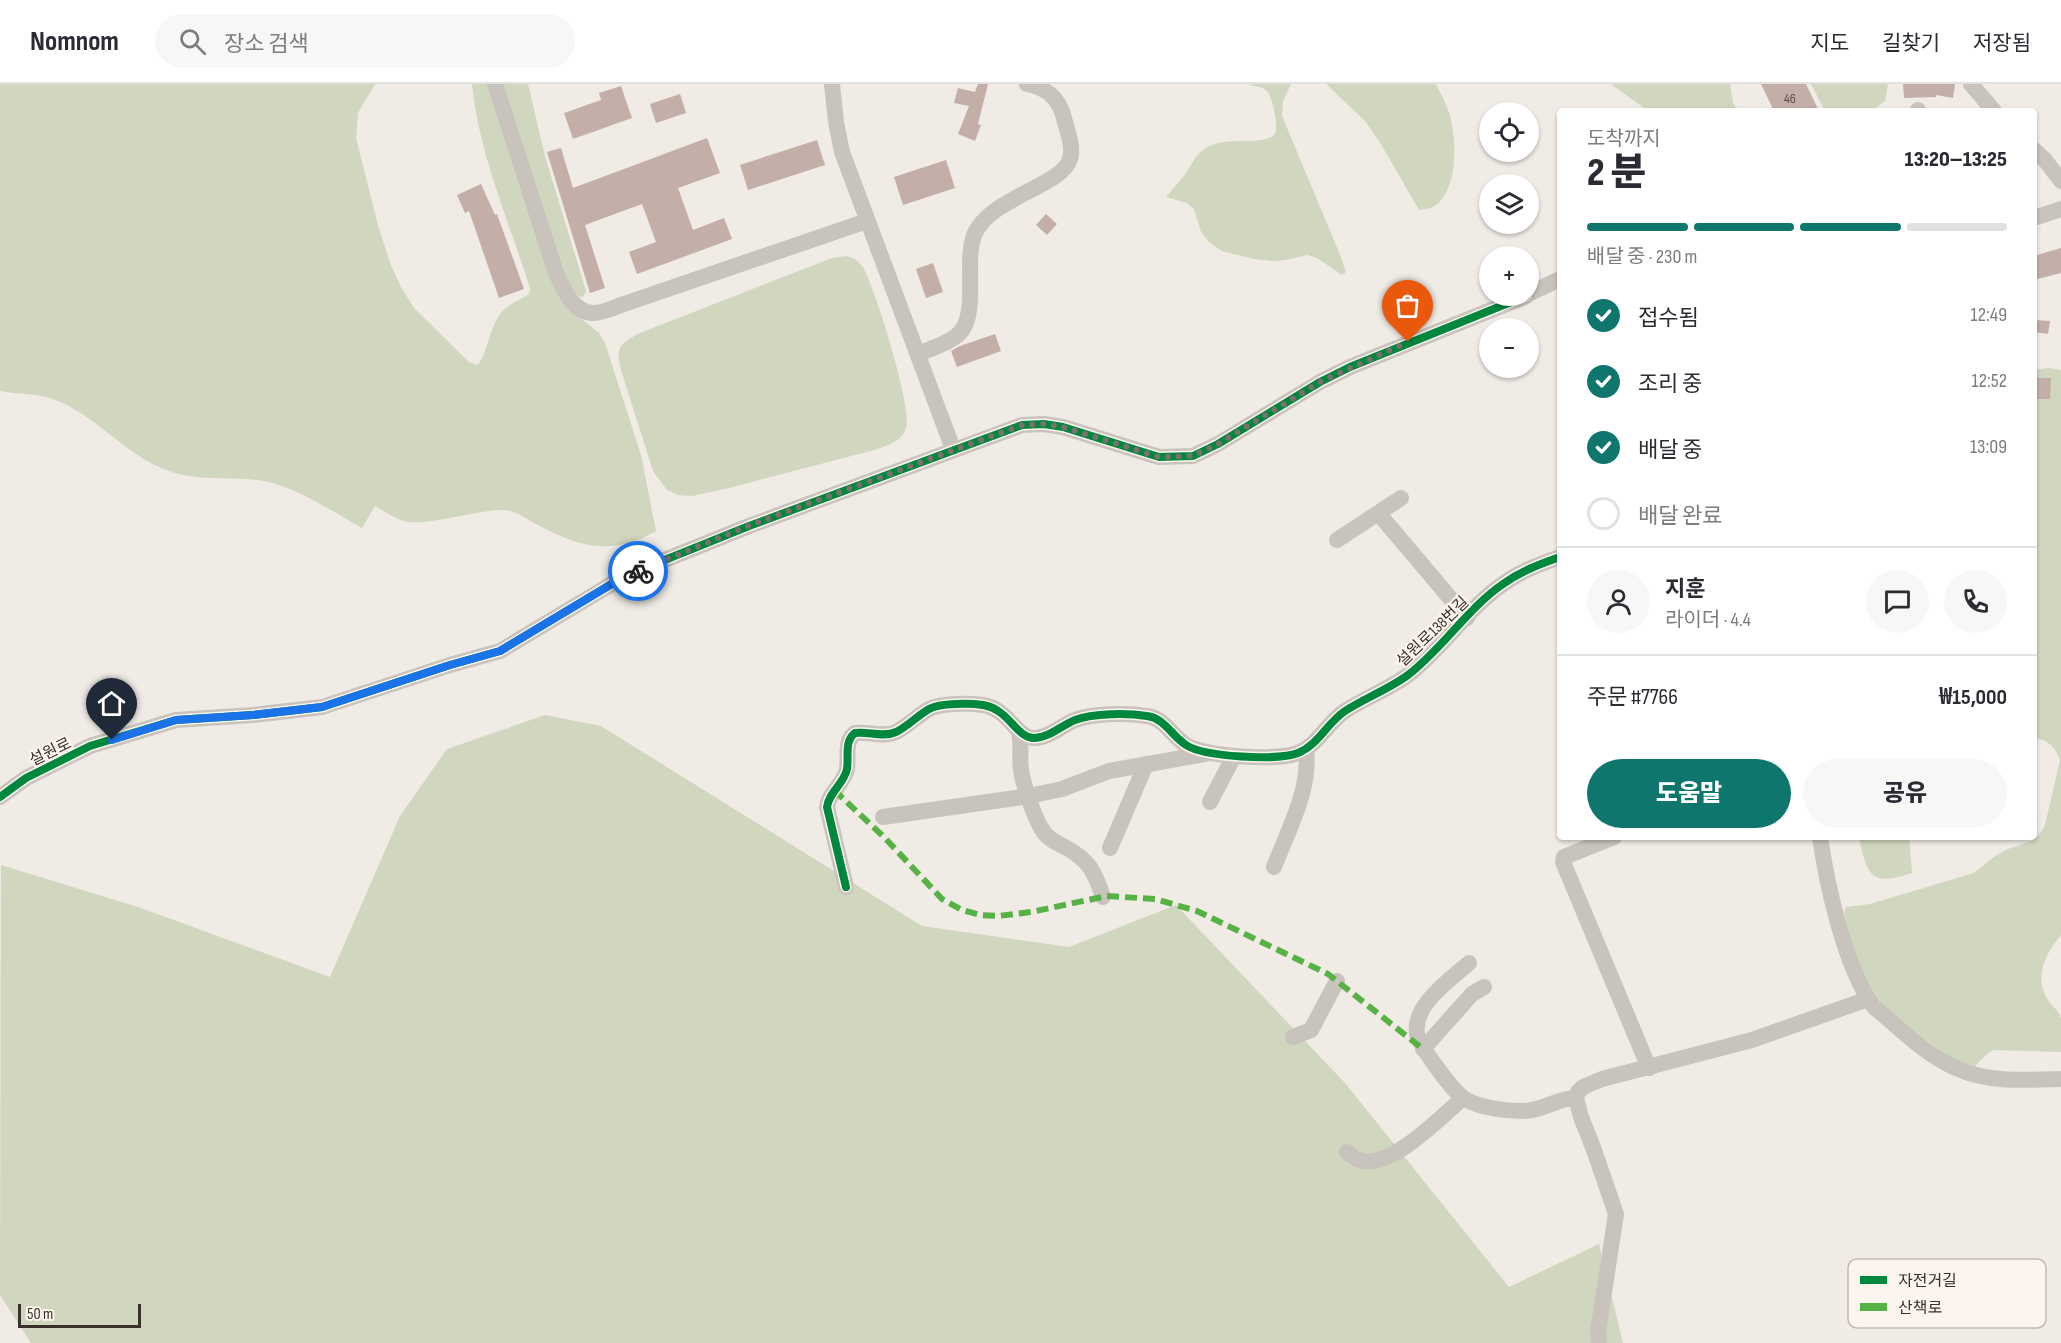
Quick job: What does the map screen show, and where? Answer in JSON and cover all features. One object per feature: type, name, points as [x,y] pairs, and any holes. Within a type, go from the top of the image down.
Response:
[{"type":"street","points":[[495,84],[556,273],[571,300],[580,308],[592,313],[867,221]]},
{"type":"street","points":[[832,84],[842,152],[953,449]]},
{"type":"street","points":[[918,354],[957,337],[963,330],[970,309],[971,247],[981,223],[988,215],[1006,203],[1060,173],[1067,166],[1071,157],[1071,144],[1059,104],[1053,95],[1027,84]]},
{"type":"street","points":[[1971,84],[1991,108]]},
{"type":"street","points":[[2037,153],[2061,181]]},
{"type":"street","points":[[2037,217],[2061,209]]},
{"type":"street","name":"설원로","points":[[1539,289],[1557,280]]},
{"type":"street","name":"설원로","points":[[0,797],[26,778],[90,746],[176,720],[253,715],[322,707],[500,651],[625,576],[748,526],[1022,425],[1044,424],[1081,432],[1120,447],[1159,457],[1193,456],[1212,448],[1320,382],[1350,367],[1500,306]]},
{"type":"street","points":[[1337,540],[1401,498]]},
{"type":"street","points":[[1379,514],[1467,618]]},
{"type":"street","name":"설원로138번길","points":[[1019,733],[1036,739],[1074,720],[1088,716],[1148,716],[1158,719],[1186,745],[1197,751],[1234,756],[1278,757],[1295,754],[1306,749],[1344,711],[1407,675],[1501,585],[1526,570],[1557,558]]},
{"type":"street","points":[[846,887],[827,807],[828,801],[846,772],[852,735],[861,732],[890,734],[896,732],[929,709],[956,704],[983,705],[994,708],[1006,716],[1019,733],[1022,746],[1021,770],[1042,830],[1051,840],[1079,856],[1088,864],[1095,874],[1103,897]]},
{"type":"street","points":[[1274,867],[1306,783],[1308,765],[1306,749]]},
{"type":"street","points":[[883,817],[1029,796],[1062,789],[1109,771],[1213,753]]},
{"type":"street","points":[[1210,802],[1234,756]]},
{"type":"street","points":[[1110,848],[1146,764]]},
{"type":"street","points":[[1606,840],[1564,857],[1563,862],[1649,1068]]},
{"type":"street","points":[[1820,840],[1824,866],[1848,957],[1874,1007],[1929,1052],[1955,1068],[1976,1075],[2001,1078],[2061,1079]]},
{"type":"street","points":[[1469,963],[1427,1002],[1417,1024],[1417,1033],[1424,1049],[1462,1098],[1493,1108],[1530,1111],[1564,1098],[1576,1098]]},
{"type":"street","points":[[1293,1037],[1311,1030],[1337,981]]},
{"type":"street","points":[[1424,1049],[1472,994],[1484,987]]},
{"type":"street","points":[[1599,1343],[1598,1332],[1616,1214],[1581,1118],[1576,1098],[1578,1092],[1583,1087],[1602,1079],[1752,1040],[1868,999]]},
{"type":"street","points":[[1347,1152],[1360,1161],[1370,1162],[1395,1152],[1415,1140],[1462,1098]]},
{"type":"green space","points":[[0,84],[375,84],[358,113],[356,138],[390,263],[414,308],[469,362],[477,365],[501,313],[529,294],[530,288],[481,136],[472,84],[487,84],[578,316],[599,333],[605,343],[641,455],[656,531],[624,544],[595,546],[565,538],[510,511],[491,511],[413,522],[400,520],[375,506],[362,528],[314,501],[276,484],[264,481],[205,478],[169,471],[138,455],[81,413],[66,405],[44,396],[0,391]]},
{"type":"green space","points":[[502,84],[528,84],[545,156],[586,291],[583,297],[578,296],[567,282]]},
{"type":"green space","points":[[1251,84],[1291,84],[1283,101],[1282,116],[1341,257],[1346,272],[1342,275],[1317,258],[1307,255],[1272,261],[1222,251],[1210,243],[1201,232],[1194,209],[1187,203],[1166,197],[1198,155],[1211,145],[1231,141],[1260,140],[1274,135],[1276,120],[1269,94],[1264,89]]},
{"type":"green space","points":[[1326,84],[1436,84],[1451,120],[1454,147],[1452,176],[1442,200],[1433,207],[1419,210],[1365,121]]},
{"type":"green space","points":[[1611,84],[1730,84],[1736,108],[1644,108]]},
{"type":"green space","points":[[1811,84],[1888,84],[1885,101],[1876,108],[1823,108]]},
{"type":"green space","points":[[846,256],[856,260],[864,269],[884,323],[904,398],[907,417],[906,428],[902,436],[895,442],[878,449],[725,489],[692,496],[678,495],[667,490],[653,471],[621,370],[619,351],[624,343],[640,333],[832,258]]},
{"type":"green space","points":[[2037,370],[2061,370],[2061,935],[2046,957],[2042,983],[2048,1000],[2058,1011],[2061,1019],[2061,1052],[1993,1050],[1974,1067],[1962,1064],[1945,1054],[1893,1015],[1884,1005],[1867,981],[1861,967],[1850,938],[1844,911],[1846,907],[1870,904],[1974,873],[2008,849],[2037,840],[2045,825],[2060,760],[2050,744],[2037,739]]},
{"type":"green space","points":[[545,715],[601,726],[922,926],[1069,947],[1176,905],[1345,1083],[1509,1287],[1599,1244],[1623,1343],[31,1343],[0,1295],[1,865],[138,907],[330,977],[400,816],[447,749]]},
{"type":"green space","points":[[1860,840],[1909,840],[1912,873],[1888,879],[1879,878],[1868,869]]},
{"type":"building","points":[[978,84],[988,84],[978,124],[981,125],[975,141],[958,134],[969,106],[954,103],[958,88],[975,92]]},
{"type":"building","points":[[1761,84],[1806,84],[1818,108],[1773,108]]},
{"type":"building","points":[[1903,84],[1955,84],[1953,98],[1936,95],[1936,97],[1904,98]]},
{"type":"building","points":[[621,86],[632,118],[573,139],[564,113],[601,100],[599,93]]},
{"type":"building","points":[[680,94],[686,113],[656,123],[650,104]]},
{"type":"building","points":[[707,138],[720,173],[678,188],[693,230],[724,218],[732,239],[637,274],[629,252],[656,242],[642,204],[585,225],[605,288],[590,293],[547,152],[561,148],[573,188]]},
{"type":"building","points":[[817,140],[825,165],[748,190],[740,165]]},
{"type":"building","points":[[946,160],[955,188],[903,205],[894,177]]},
{"type":"building","points":[[481,184],[495,215],[497,214],[524,289],[499,298],[469,211],[465,213],[457,195]]},
{"type":"building","points":[[1046,214],[1057,224],[1047,235],[1036,225]]},
{"type":"building","points":[[2061,248],[2061,273],[2037,279],[2037,255]]},
{"type":"building","points":[[933,263],[943,292],[926,298],[916,269]]},
{"type":"building","points":[[2037,320],[2050,321],[2048,334],[2037,332]]},
{"type":"building","points":[[995,334],[1001,351],[957,367],[951,351]]},
{"type":"building","points":[[2037,378],[2051,378],[2050,399],[2037,399]]},
{"type":"marked path","points":[[834,790],[885,838],[942,899],[962,910],[980,915],[998,916],[1031,912],[1107,896],[1155,899],[1197,911],[1328,974],[1423,1049]]},
{"type":"cycle path","points":[[0,797],[26,778],[90,746],[176,720],[253,715],[322,707],[500,651],[625,576],[749,526],[1022,425],[1044,424],[1063,427],[1159,457],[1193,456],[1218,444],[1320,382],[1350,367],[1501,306]]},
{"type":"cycle path","points":[[846,887],[827,807],[847,769],[849,740],[855,733],[891,734],[934,707],[971,704],[992,708],[1006,717],[1022,733],[1034,738],[1045,736],[1082,718],[1130,714],[1153,717],[1186,745],[1195,749],[1224,755],[1259,757],[1298,753],[1311,745],[1345,711],[1408,675],[1491,593],[1510,579],[1557,558]]},
{"type":"way so far","points":[[638,571],[748,526],[1022,425],[1044,424],[1063,427],[1120,447],[1159,457],[1193,456],[1206,452],[1320,382],[1408,342]]},
{"type":"route","points":[[112,740],[176,720],[253,715],[322,707],[500,651],[625,576],[638,571]]}]
